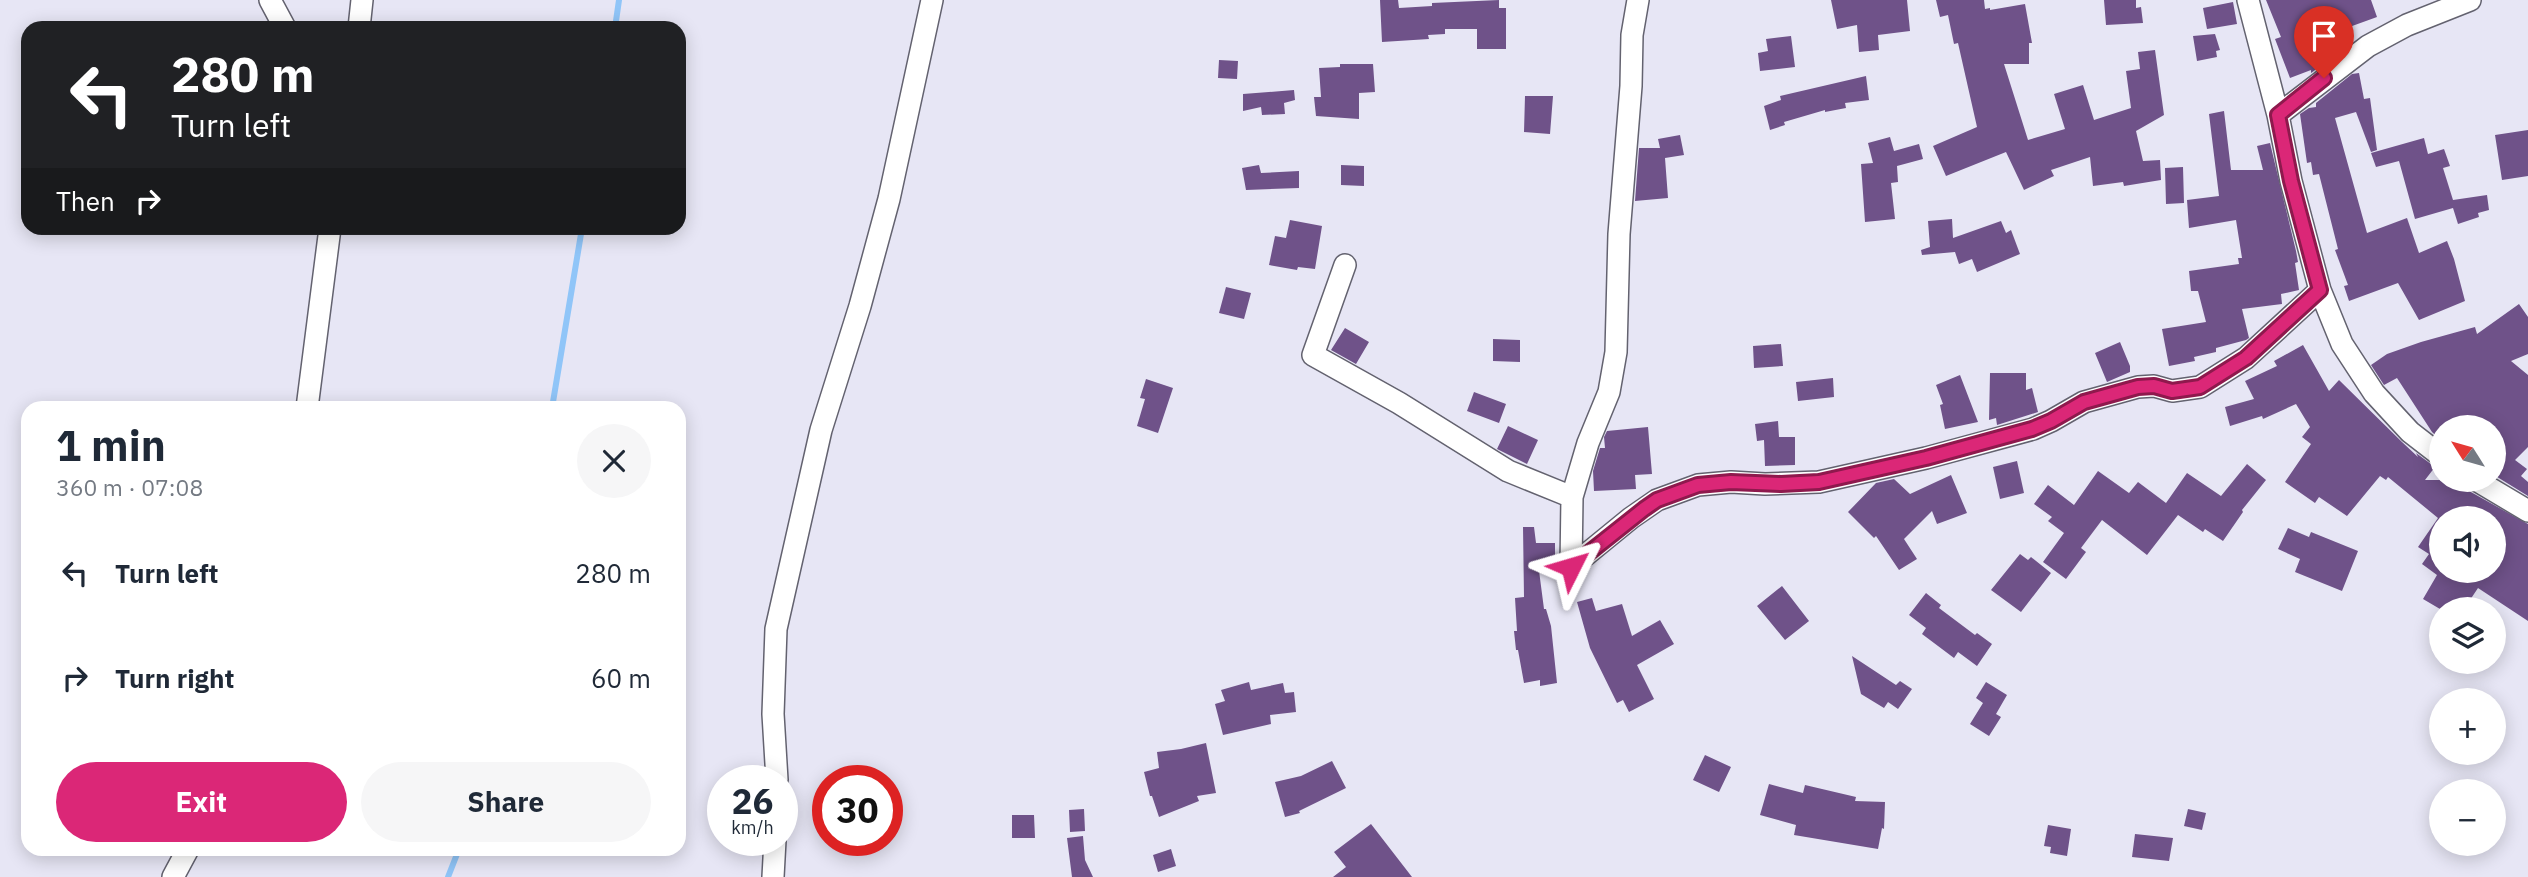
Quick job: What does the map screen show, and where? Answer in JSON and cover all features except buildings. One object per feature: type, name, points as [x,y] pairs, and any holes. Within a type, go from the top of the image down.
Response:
[{"type":"street","points":[[270,0],[281,21]]},
{"type":"street","points":[[360,21],[362,0]]},
{"type":"street","points":[[776,765],[773,714],[776,629],[821,430],[860,306],[889,199],[932,0]]},
{"type":"street","points":[[1638,0],[1632,35],[1631,86],[1619,234],[1616,352],[1609,391],[1588,443],[1572,497],[1571,567],[1648,506],[1698,485],[1731,482],[1819,482],[1926,458],[2032,429],[2084,402],[2138,387],[2154,386],[2172,391],[2200,387],[2246,358],[2320,290]]},
{"type":"street","points":[[2249,0],[2278,115],[2291,181],[2320,290],[2342,344],[2374,393],[2410,432],[2429,447]]},
{"type":"street","points":[[2278,115],[2368,46],[2407,25],[2470,0]]},
{"type":"street","points":[[308,401],[329,235]]},
{"type":"street","points":[[1345,265],[1313,355],[1399,403],[1508,471],[1572,497]]},
{"type":"street","points":[[2496,492],[2528,511]]},
{"type":"street","points":[[173,877],[184,856]]},
{"type":"street","points":[[773,877],[774,856]]},
{"type":"waterway","points":[[616,21],[619,0]]},
{"type":"waterway","points":[[553,401],[581,235]]},
{"type":"waterway","points":[[448,877],[456,856]]},
{"type":"route","points":[[1571,567],[1631,517],[1657,500],[1698,485],[1731,482],[1819,482],[1926,458],[2032,429],[2084,402],[2138,387],[2154,386],[2183,391],[2200,387],[2214,379],[2246,358],[2320,290],[2291,181],[2278,115],[2324,78]]}]
